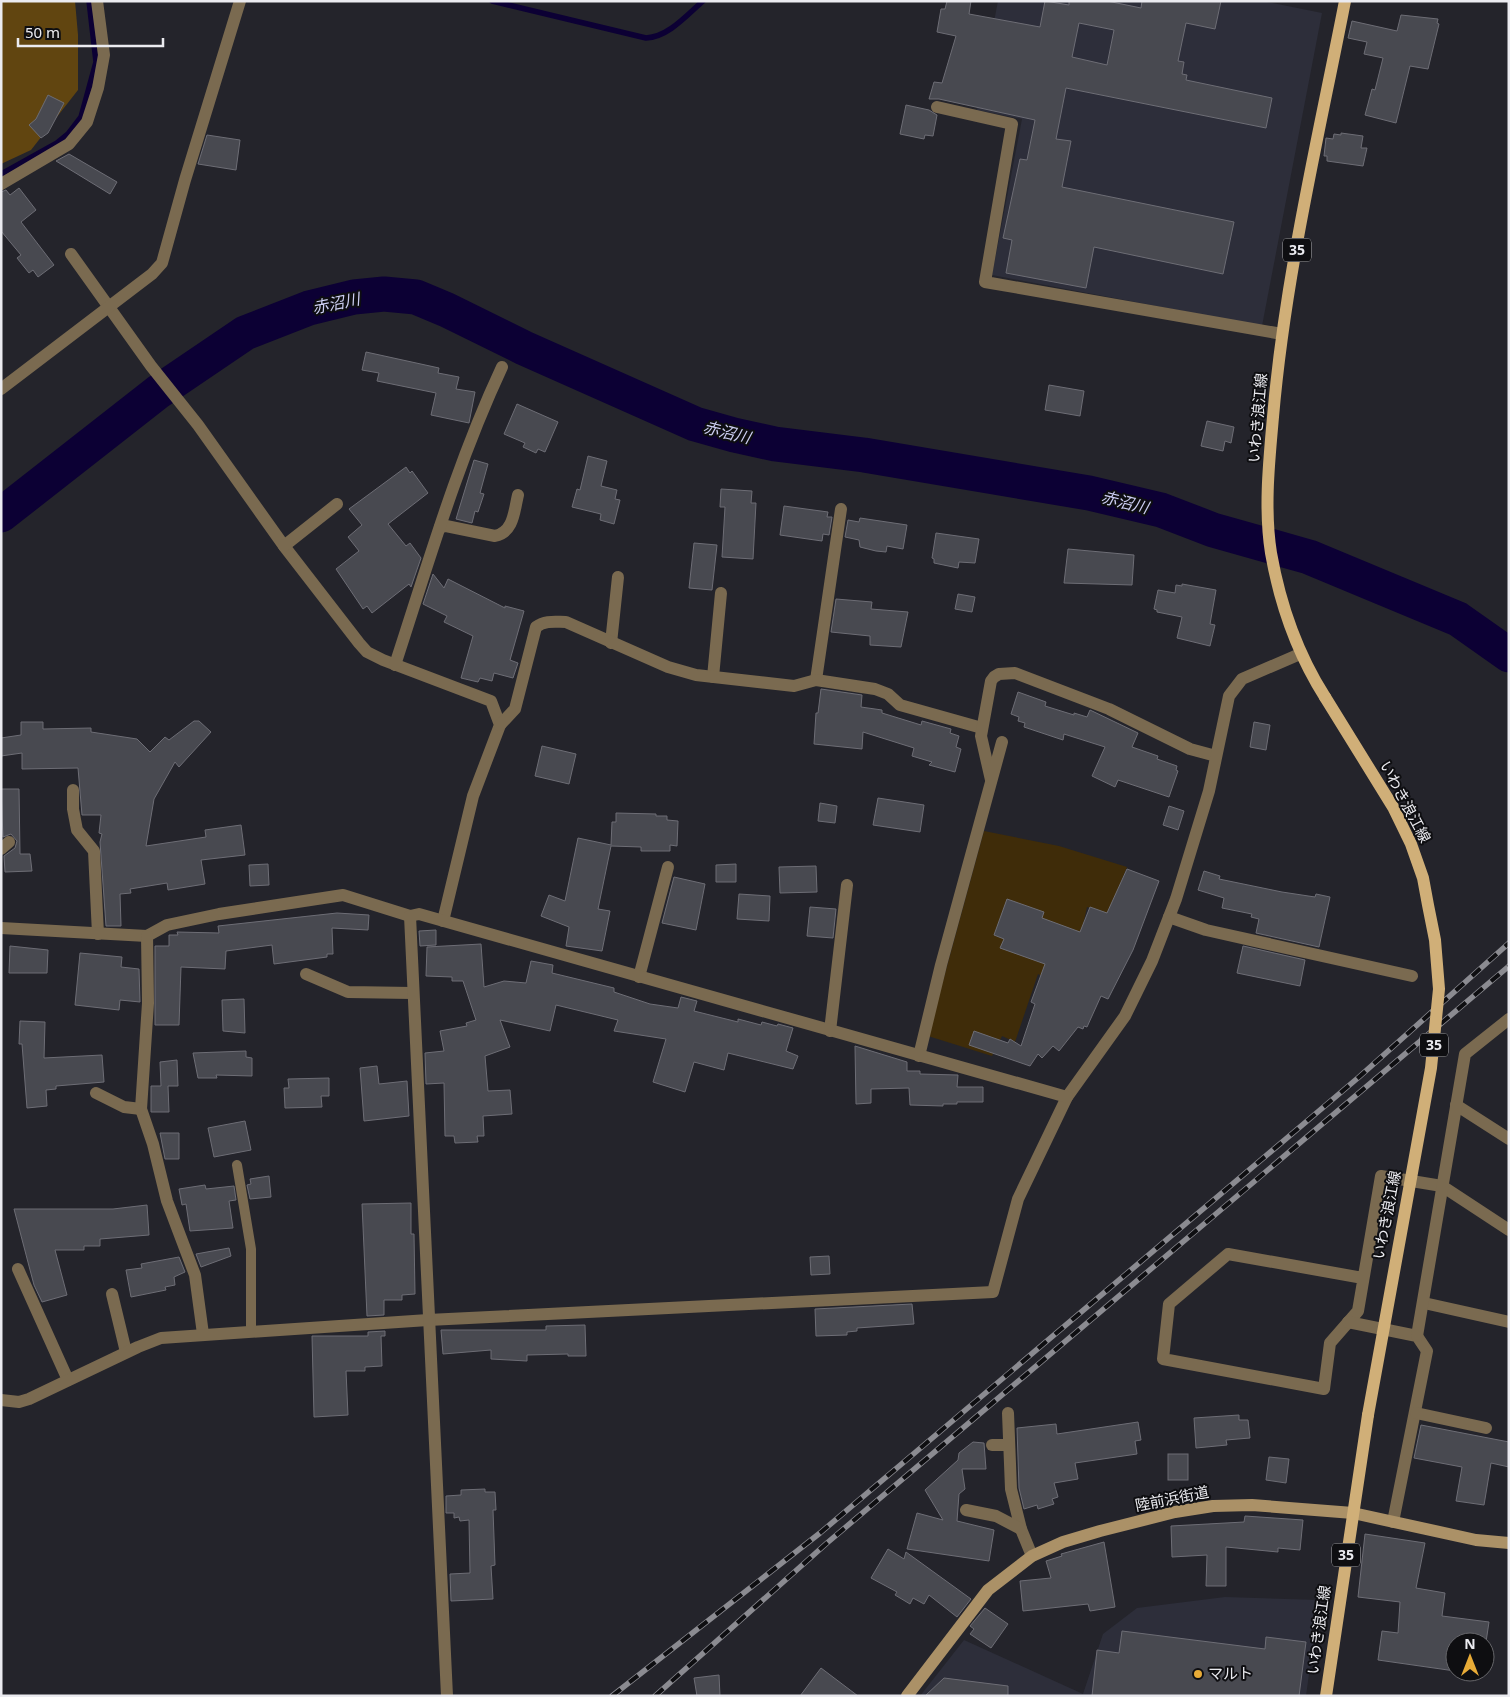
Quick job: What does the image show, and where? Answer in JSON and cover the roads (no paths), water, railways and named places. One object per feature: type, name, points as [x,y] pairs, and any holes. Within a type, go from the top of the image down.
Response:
[{"type":"main road","name":"いわき浪江線","points":[[1326,1696],[1368,1415],[1431,1068],[1439,989],[1434,940],[1417,862],[1402,825],[1300,654],[1279,590],[1271,552],[1268,502],[1272,426],[1282,334],[1345,1]]},
{"type":"street","points":[[1,184],[69,144],[87,122],[98,88],[104,55],[97,1]]},
{"type":"street","points":[[1,389],[160,266],[240,1]]},
{"type":"street","points":[[937,107],[1012,124],[985,282],[1282,334]]},
{"type":"street","points":[[71,254],[109,305],[150,366],[198,425],[284,546],[359,643],[368,652],[396,665],[491,701],[500,725]]},
{"type":"street","points":[[396,665],[472,435],[502,367]]},
{"type":"street","points":[[440,528],[446,526],[495,536],[502,535],[510,528],[518,495]]},
{"type":"street","points":[[284,546],[337,504]]},
{"type":"street","points":[[816,680],[841,509]]},
{"type":"street","points":[[611,643],[618,577]]},
{"type":"street","points":[[713,677],[721,592]]},
{"type":"street","points":[[443,921],[473,796],[500,725],[516,709],[536,627],[543,622],[566,622],[668,667],[696,675],[794,686],[816,680],[874,689],[888,694],[900,704],[982,728]]},
{"type":"street","points":[[1,1400],[20,1402],[29,1399],[126,1352],[161,1338],[428,1320],[993,1292],[1018,1199],[1067,1098],[1125,1016],[1152,961],[1169,918],[1209,791],[1225,706],[1232,689],[1242,679],[1300,654]]},
{"type":"street","points":[[991,780],[981,736],[994,677],[999,674],[1015,673],[1109,709],[1190,749],[1216,756]]},
{"type":"street","points":[[919,1056],[1002,742]]},
{"type":"street","points":[[73,790],[76,830],[94,851],[98,934]]},
{"type":"street","points":[[639,977],[668,867]]},
{"type":"street","points":[[830,1031],[846,885]]},
{"type":"street","points":[[1,928],[147,936],[167,925],[343,895],[410,916],[419,914],[1067,1098]]},
{"type":"street","points":[[410,916],[412,993],[447,1696]]},
{"type":"street","points":[[1169,918],[1206,930],[1412,976]]},
{"type":"street","points":[[147,936],[148,1003],[141,1109],[153,1144],[167,1201],[195,1275],[203,1334]]},
{"type":"street","points":[[306,974],[348,992],[412,993]]},
{"type":"street","points":[[1417,1336],[1465,1054],[1509,1019]]},
{"type":"street","points":[[96,1093],[124,1107],[141,1109]]},
{"type":"street","points":[[1456,1105],[1509,1139]]},
{"type":"street","points":[[1363,1278],[1228,1254],[1169,1304],[1163,1359],[1324,1389],[1330,1343],[1358,1311],[1381,1176],[1442,1186],[1509,1230]]},
{"type":"street","points":[[18,1269],[68,1380]]},
{"type":"street","points":[[112,1294],[126,1352]]},
{"type":"street","points":[[1424,1303],[1509,1322]]},
{"type":"street","points":[[1348,1322],[1417,1336],[1427,1351],[1393,1522]]},
{"type":"street","points":[[1008,1413],[1002,1445],[1021,1529],[1032,1556]]},
{"type":"street","points":[[1416,1413],[1486,1428]]},
{"type":"street","name":"陸前浜街道","points":[[907,1696],[988,1590],[1032,1556],[1063,1542],[1100,1531],[1175,1512],[1213,1506],[1252,1504],[1353,1513],[1476,1540],[1509,1543]]},
{"type":"street","points":[[966,1510],[996,1516],[1021,1529]]},
{"type":"lane","points":[[237,1166],[251,1250],[251,1331]]},
{"type":"waterway","points":[[1,174],[57,143],[68,134],[81,117],[96,62],[89,1]]},
{"type":"waterway","points":[[492,1],[646,38],[654,37],[669,30],[703,1]]},
{"type":"waterway","name":"赤沼川","points":[[1,515],[158,392],[245,333],[309,308],[354,297],[384,294],[416,297],[524,348],[695,424],[775,444],[864,455],[1089,493],[1161,510],[1213,530],[1309,557],[1458,619],[1509,655]]},
{"type":"railway","points":[[612,1696],[820,1533],[1359,1077],[1509,943]]},
{"type":"railway","points":[[655,1696],[827,1543],[1509,966]]},
{"type":"place","name":"マルト","points":[[1198,1674]]}]
